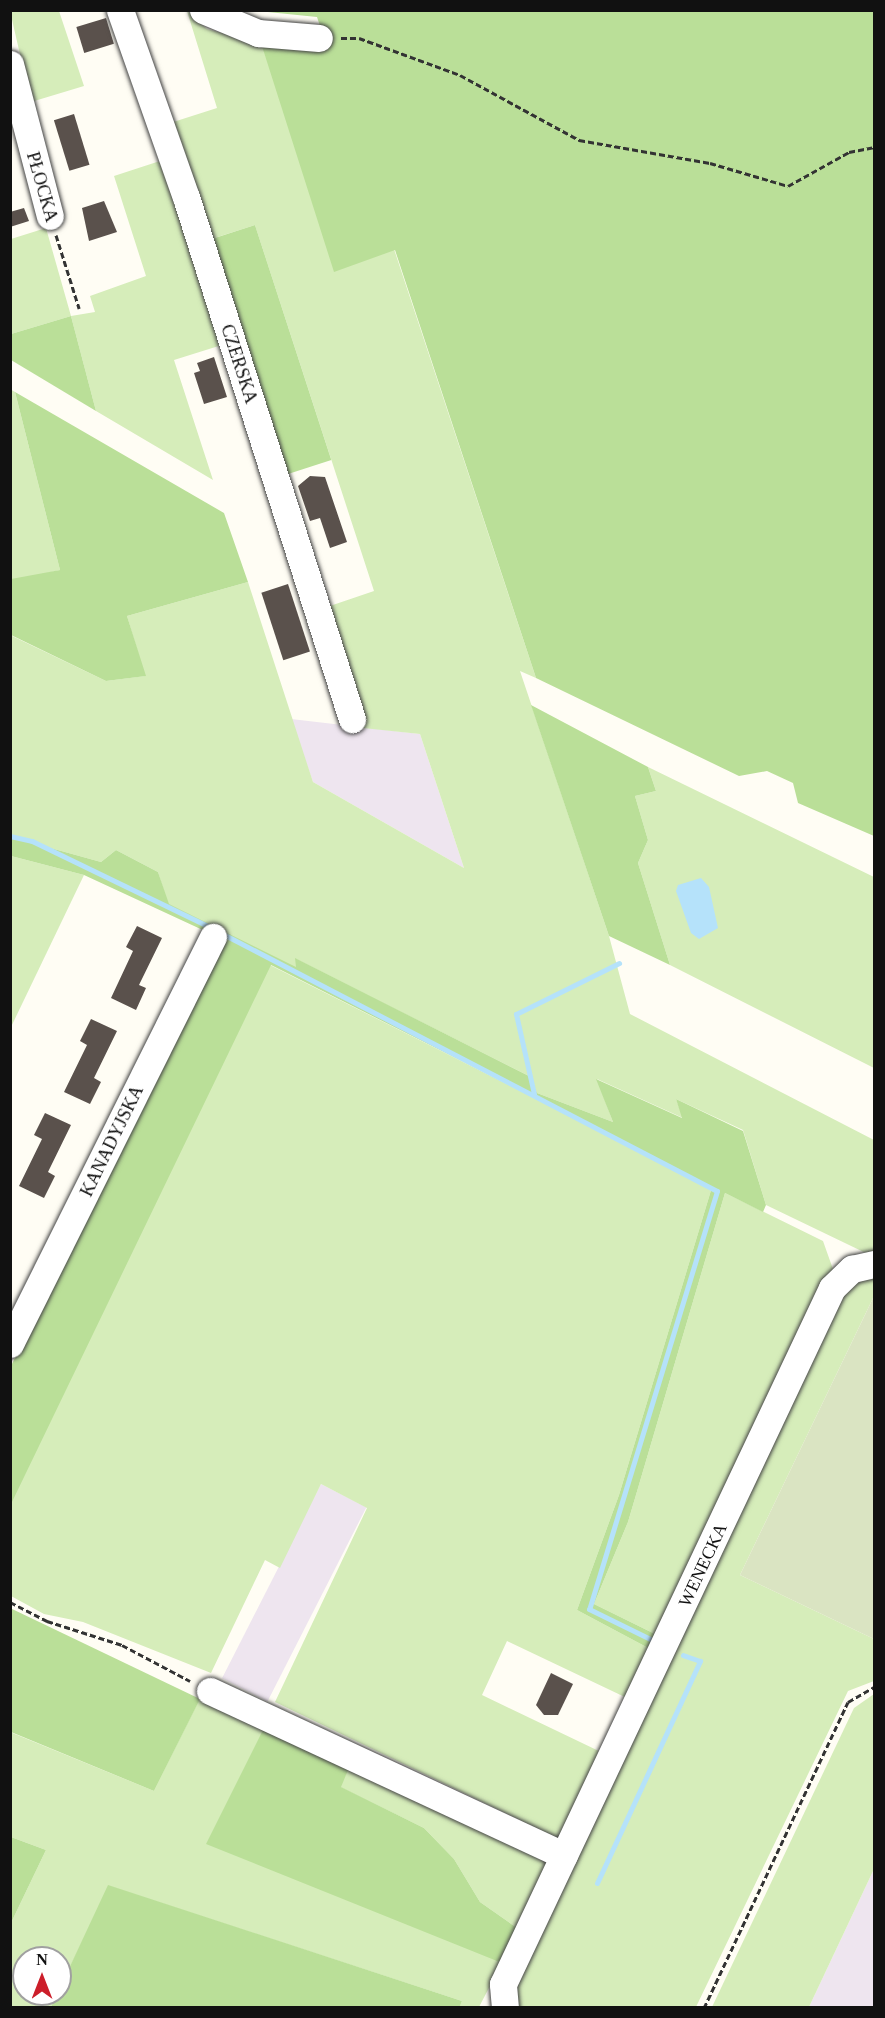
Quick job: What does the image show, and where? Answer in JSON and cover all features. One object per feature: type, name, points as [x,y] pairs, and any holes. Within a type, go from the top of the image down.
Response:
[{"type":"street","name":"CZERSKA","points":[[120,10],[186,197],[352,719]]},
{"type":"street","points":[[203,10],[258,33],[319,38]]},
{"type":"street","name":"PŁOCKA","points":[[10,64],[50,216]]},
{"type":"street","name":"KANADYJSKA","points":[[10,1344],[213,937]]},
{"type":"street","name":"WENECKA","points":[[505,2007],[503,1984],[832,1288],[842,1276],[874,1264]]},
{"type":"street","points":[[210,1691],[564,1855]]},
{"type":"path","points":[[319,38],[359,38],[460,75],[579,140],[710,163],[788,186],[849,152],[874,147]]},
{"type":"path","name":"PŁOCKA","points":[[50,216],[79,308]]},
{"type":"path","points":[[10,1602],[47,1621],[122,1645],[210,1691]]},
{"type":"path","points":[[704,2007],[848,1702],[874,1687]]},
{"type":"shaded area","points":[[291,719],[420,734],[464,868],[313,782]]},
{"type":"shaded area","points":[[321,1484],[366,1507],[267,1701],[222,1678]]},
{"type":"shaded area","points":[[874,1869],[874,2007],[809,2007]]},
{"type":"green space","points":[[10,11],[59,11],[84,86],[31,102]]},
{"type":"green space","points":[[187,11],[207,29],[261,43],[394,249],[536,678],[520,671],[609,936],[630,1014],[874,1140],[874,1257],[766,1205],[743,1130],[676,1099],[683,1118],[597,1079],[613,1122],[537,1093],[531,1077],[296,959],[296,968],[168,904],[158,872],[116,850],[101,862],[11,837],[10,635],[106,681],[145,676],[127,616],[248,582],[313,782],[464,868],[420,734],[363,728],[324,608],[374,591],[255,225],[205,241],[167,124],[217,108]]},
{"type":"green space","points":[[258,11],[874,11],[874,836],[798,803],[793,783],[767,771],[739,776],[536,678],[395,250],[334,272],[261,43],[328,50],[317,17]]},
{"type":"green space","points":[[163,160],[225,344],[174,360],[213,480],[96,411],[71,316],[95,312],[90,296],[146,276],[114,176]]},
{"type":"green space","points":[[255,225],[331,460],[282,476],[206,241]]},
{"type":"green space","points":[[46,228],[71,316],[11,334],[11,239]]},
{"type":"green space","points":[[71,316],[96,411],[11,360],[11,334]]},
{"type":"green space","points":[[10,389],[15,392],[60,570],[11,582]]},
{"type":"green space","points":[[15,392],[224,513],[248,582],[127,616],[146,676],[106,681],[11,635],[11,579],[60,570]]},
{"type":"green space","points":[[531,705],[648,767],[656,791],[635,796],[648,840],[638,863],[670,965],[609,936]]},
{"type":"green space","points":[[648,767],[874,877],[874,1068],[670,965],[638,863],[648,840],[635,796],[656,791]]},
{"type":"green space","points":[[11,837],[101,862],[116,850],[158,872],[169,904],[296,967],[295,958],[531,1077],[537,1093],[613,1122],[596,1079],[682,1118],[676,1099],[743,1131],[766,1205],[763,1212],[725,1193],[628,1522],[594,1604],[659,1636],[652,1650],[577,1610],[619,1495],[712,1187],[271,965],[11,1504],[10,1368],[220,938],[84,875],[11,856]]},
{"type":"green space","points":[[11,856],[84,875],[11,1027]]},
{"type":"green space","points":[[270,965],[712,1187],[619,1495],[577,1610],[652,1650],[629,1699],[507,1641],[482,1695],[603,1753],[559,1839],[275,1702],[367,1508],[321,1484],[280,1568],[265,1560],[211,1673],[83,1622],[44,1614],[11,1596],[10,1504]]},
{"type":"green space","points":[[725,1193],[823,1241],[834,1272],[659,1636],[594,1604],[628,1522]]},
{"type":"green space","points":[[874,1267],[874,1296],[740,1575],[874,1639],[874,1681],[848,1691],[696,2007],[514,2007],[509,1998],[841,1284]]},
{"type":"green space","points":[[874,1296],[874,1639],[740,1575]]},
{"type":"green space","points":[[10,1608],[200,1699],[154,1791],[11,1732]]},
{"type":"green space","points":[[203,1692],[266,1724],[502,1963],[479,2007],[459,2007],[462,2001],[109,1886],[72,1963],[72,1946],[12,1946],[12,2006],[51,2006],[11,2007],[11,1923],[46,1850],[11,1837],[10,1732],[154,1791]]},
{"type":"green space","points":[[874,1694],[874,1869],[809,2007],[712,2007],[854,1708]]},
{"type":"green space","points":[[266,1724],[351,1763],[341,1787],[424,1828],[454,1859],[480,1902],[517,1928],[502,1963],[206,1844]]},
{"type":"green space","points":[[351,1763],[550,1859],[517,1928],[480,1902],[454,1859],[424,1828],[340,1787]]},
{"type":"green space","points":[[10,1837],[46,1850],[11,1923]]},
{"type":"green space","points":[[108,1885],[462,2001],[459,2008],[51,2007],[72,2006],[72,1962]]},
{"type":"water","points":[[701,878],[709,887],[718,928],[699,939],[691,933],[676,891],[678,885]]},
{"type":"building","points":[[106,18],[114,44],[84,53],[76,27]]},
{"type":"building","points":[[74,114],[89,165],[69,171],[54,120]]},
{"type":"building","points":[[104,201],[117,232],[89,241],[82,208]]},
{"type":"building","points":[[24,208],[29,221],[10,227],[10,212]]},
{"type":"building","points":[[214,357],[227,397],[204,404],[194,373],[200,371],[197,363]]},
{"type":"building","points":[[310,476],[325,477],[347,542],[330,548],[320,518],[310,521],[298,486]]},
{"type":"building","points":[[288,584],[310,652],[283,660],[261,593]]},
{"type":"building","points":[[137,926],[162,938],[139,985],[146,988],[136,1010],[111,998],[133,951],[126,947]]},
{"type":"building","points":[[91,1019],[117,1031],[94,1078],[101,1082],[90,1104],[64,1092],[87,1045],[80,1041]]},
{"type":"building","points":[[45,1113],[71,1125],[48,1172],[55,1176],[44,1198],[19,1186],[42,1139],[34,1135]]},
{"type":"building","points":[[551,1673],[573,1684],[558,1715],[544,1715],[536,1705]]},
{"type":"waterway","points":[[10,836],[32,841],[210,927]]},
{"type":"waterway","points":[[221,933],[717,1191],[589,1609],[656,1642]]},
{"type":"waterway","points":[[534,1094],[516,1014],[619,963]]},
{"type":"waterway","points":[[597,1883],[700,1661],[683,1655]]}]
